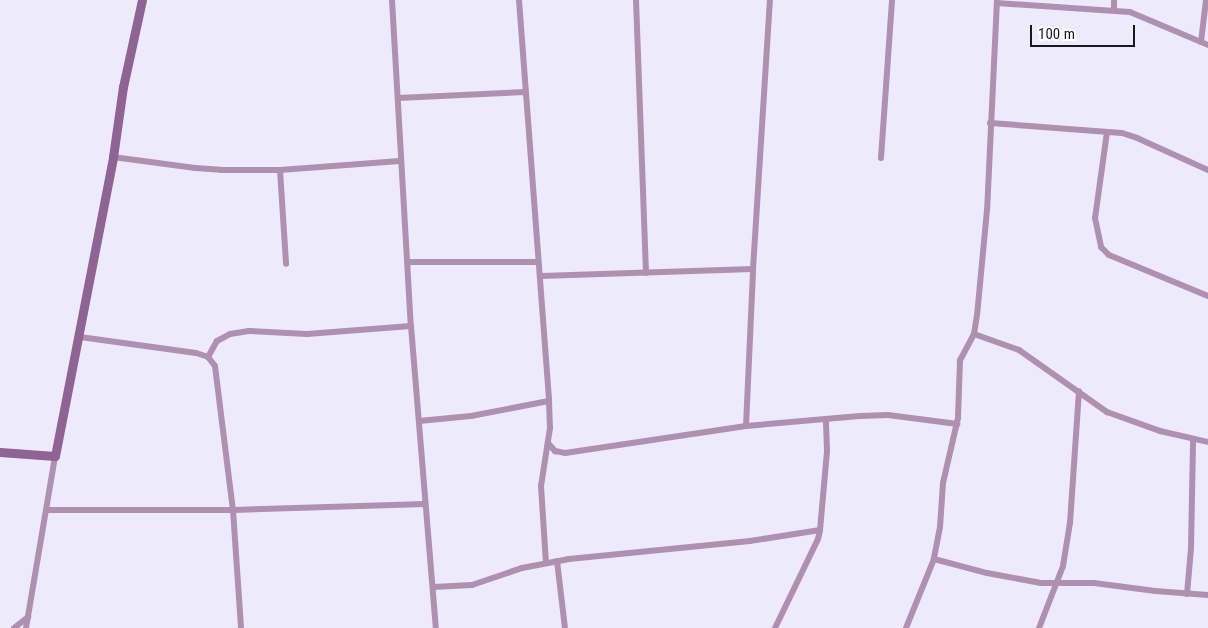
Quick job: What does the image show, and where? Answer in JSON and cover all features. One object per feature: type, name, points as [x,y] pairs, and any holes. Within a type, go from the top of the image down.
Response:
[{"type":"street","points":[[26,628],[48,510],[55,456],[80,337],[113,156],[123,87],[142,0]]},
{"type":"street","points":[[392,0],[411,326],[436,628]]},
{"type":"street","points":[[519,0],[549,401],[548,443],[541,486],[546,563]]},
{"type":"street","points":[[636,0],[646,274]]},
{"type":"street","points":[[746,426],[753,269],[770,0]]},
{"type":"street","points":[[880,158],[892,0]]},
{"type":"street","points":[[1114,0],[1114,10]]},
{"type":"street","points":[[906,628],[934,559],[940,527],[942,483],[957,424],[960,360],[974,334],[987,210],[997,1],[1114,10],[1144,18],[1205,44],[1206,0]]},
{"type":"street","points":[[398,98],[526,92]]},
{"type":"street","points":[[990,123],[1107,132],[1137,138],[1208,170]]},
{"type":"street","points":[[1107,132],[1095,218],[1101,247],[1109,255],[1208,296]]},
{"type":"street","points":[[113,156],[194,168],[280,170],[400,161]]},
{"type":"street","points":[[280,170],[286,264]]},
{"type":"street","points":[[408,262],[538,262]]},
{"type":"street","points":[[541,276],[753,269]]},
{"type":"street","points":[[208,357],[218,341],[230,334],[249,331],[307,334],[411,326]]},
{"type":"street","points":[[974,334],[1019,350],[1108,412],[1135,423],[1193,440],[1208,442]]},
{"type":"street","points":[[80,337],[196,353],[208,357],[215,366],[233,510],[241,628]]},
{"type":"street","points":[[1039,628],[1055,584],[1064,566],[1070,523],[1079,391]]},
{"type":"street","points":[[419,421],[471,416],[549,401]]},
{"type":"street","points":[[548,443],[555,451],[564,453],[746,426],[888,415],[957,424]]},
{"type":"street","points":[[775,628],[818,539],[827,451],[826,419]]},
{"type":"street","points":[[1187,594],[1191,548],[1193,440]]},
{"type":"street","points":[[0,452],[55,456]]},
{"type":"street","points":[[48,510],[233,510],[425,504]]},
{"type":"street","points":[[433,587],[472,585],[522,568],[557,561],[750,541],[820,530]]},
{"type":"street","points":[[934,559],[1020,580],[1055,584],[1094,583],[1208,595]]},
{"type":"street","points":[[557,561],[565,628]]},
{"type":"street","points":[[14,628],[28,617]]}]
